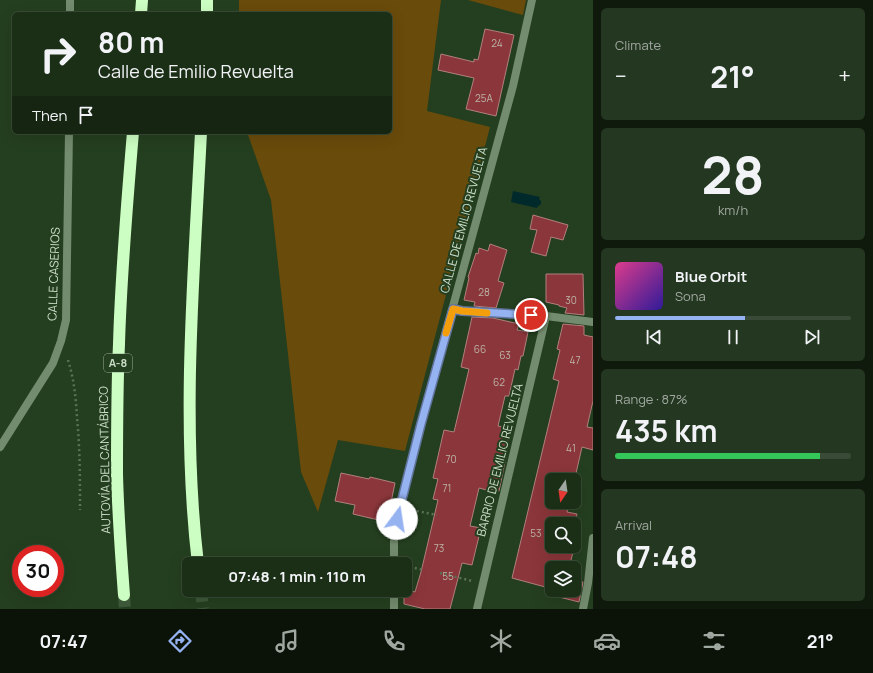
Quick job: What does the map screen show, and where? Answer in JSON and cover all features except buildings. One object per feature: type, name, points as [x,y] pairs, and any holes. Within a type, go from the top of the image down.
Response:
[{"type":"highway","points":[[138,0],[140,12]]},
{"type":"highway","points":[[140,12],[142,0]]},
{"type":"highway","points":[[207,0],[207,12]]},
{"type":"highway","name":"AUTOVÍA DEL CANTÁBRICO","points":[[124,595],[117,424],[122,277],[133,134]]},
{"type":"highway","points":[[197,557],[190,462],[190,382],[201,134]]},
{"type":"street","points":[[70,0],[70,12]]},
{"type":"street","name":"CALLE DE EMILIO REVUELTA","points":[[532,0],[513,86],[453,309],[462,311],[546,316],[593,322]]},
{"type":"street","name":"CALLE CASERIOS","points":[[0,447],[46,375],[53,363],[62,341],[67,304],[69,134]]},
{"type":"street","points":[[394,557],[394,531],[421,424],[453,309]]},
{"type":"street","name":"BARRIO DE EMILIO REVUELTA","points":[[477,609],[546,316]]},
{"type":"street","points":[[583,609],[593,543]]},
{"type":"street","points":[[394,597],[394,609]]},
{"type":"path","points":[[62,341],[71,371],[76,396],[80,451],[80,510]]},
{"type":"path","points":[[400,507],[437,515]]},
{"type":"path","points":[[412,567],[424,570]]},
{"type":"path","points":[[440,573],[482,583]]},
{"type":"shaded area","points":[[239,0],[441,0],[427,111],[490,127],[405,451],[338,440],[318,512],[301,472],[271,200],[248,134],[392,134],[392,12],[239,12]]},
{"type":"shaded area","points":[[468,0],[526,0],[523,15]]},
{"type":"water","points":[[513,191],[540,197],[539,199],[541,204],[537,208],[511,202]]},
{"type":"tunnel","points":[[124,595],[125,609]]},
{"type":"tunnel","points":[[202,597],[203,609]]},
{"type":"slow traffic","points":[[446,333],[453,309],[487,313]]},
{"type":"route","points":[[397,519],[421,424],[453,309],[500,314],[531,315]]}]
